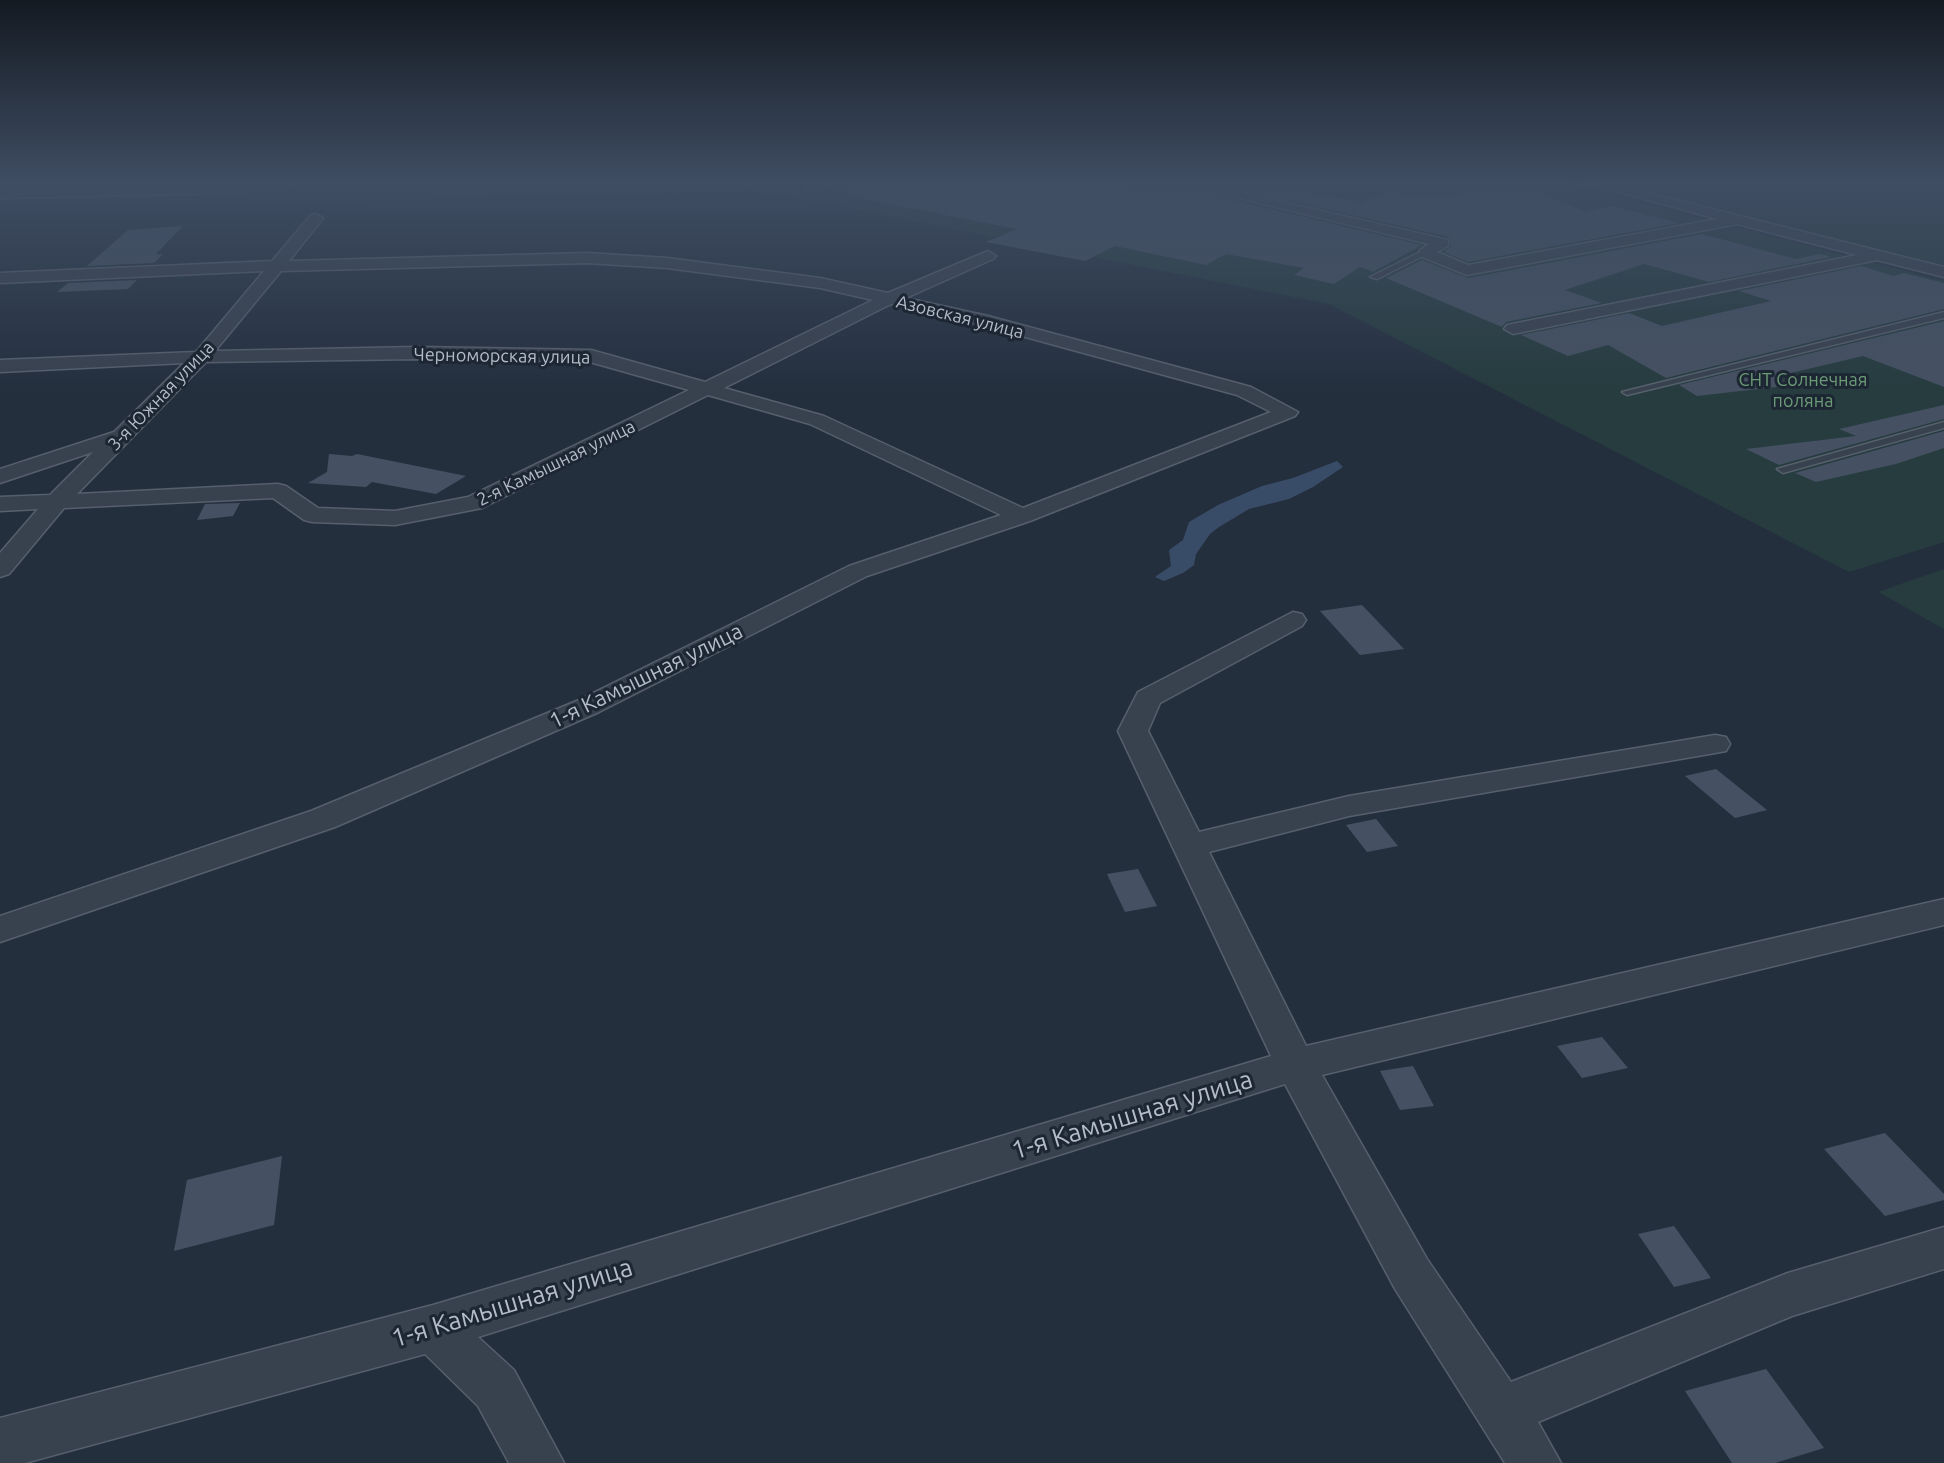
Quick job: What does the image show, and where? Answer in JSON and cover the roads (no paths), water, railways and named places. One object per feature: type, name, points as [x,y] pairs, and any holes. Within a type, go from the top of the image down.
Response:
[{"type":"street","name":"3-я Южная улица","points":[[0,569],[58,500],[201,357],[287,251]]},
{"type":"street","points":[[1425,253],[1467,270],[1567,251]]},
{"type":"street","points":[[1864,251],[1944,272]]},
{"type":"street","points":[[1513,329],[1878,255]]},
{"type":"street","name":"2-я Камышная улица","points":[[0,504],[278,491],[312,515],[395,518],[474,503],[889,299],[988,256]]},
{"type":"street","name":"Азовская улица","points":[[0,278],[274,266],[587,258],[667,263],[820,283],[982,320],[1244,391],[1288,412]]},
{"type":"street","name":"Черноморская улица","points":[[0,366],[201,357],[418,353],[591,356],[817,420],[1022,516]]},
{"type":"street","name":"1-я Камышная улица","points":[[0,929],[323,819],[589,706],[858,571],[1022,516],[1288,412]]},
{"type":"street","points":[[0,476],[125,435]]},
{"type":"street","points":[[1293,620],[1148,698],[1133,731],[1295,1065],[1411,1274],[1535,1463]]},
{"type":"street","points":[[1189,846],[1349,806],[1715,744]]},
{"type":"street","name":"1-я Камышная улица","points":[[0,1444],[433,1328],[1295,1065],[1944,912]]},
{"type":"street","points":[[1500,1412],[1788,1295],[1944,1248]]},
{"type":"street","points":[[433,1328],[496,1388],[538,1463]]},
{"type":"lane","points":[[1374,277],[1425,253]]},
{"type":"lane","points":[[1627,392],[1944,315]]},
{"type":"lane","points":[[1783,469],[1944,425]]},
{"type":"water","points":[[1337,461],[1343,467],[1313,487],[1289,499],[1249,509],[1219,527],[1196,554],[1194,565],[1183,573],[1164,581],[1155,577],[1171,566],[1169,550],[1183,540],[1189,522],[1218,505],[1262,486]]},
{"type":"park label","name":"СНТ Солнечная поляна","points":[[1803,390]]}]
